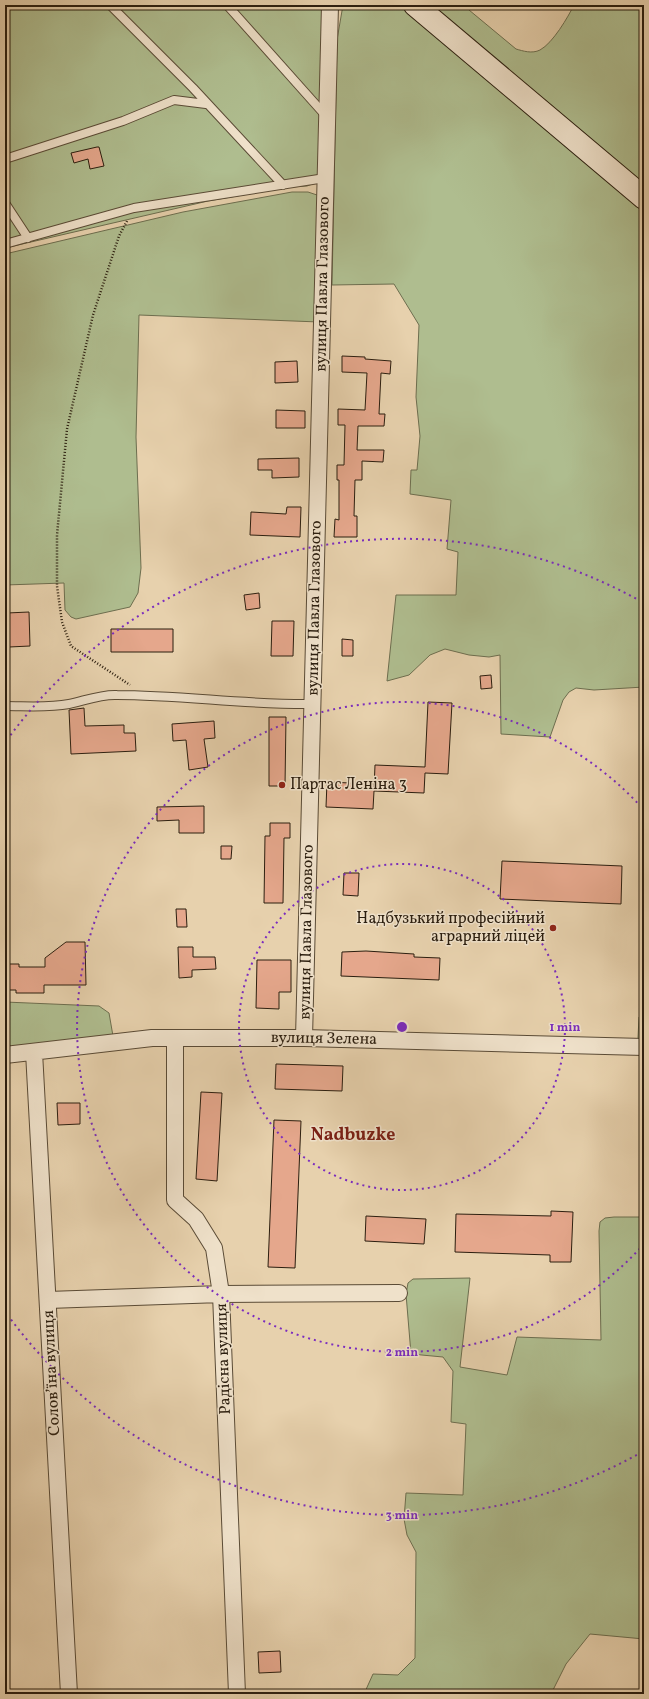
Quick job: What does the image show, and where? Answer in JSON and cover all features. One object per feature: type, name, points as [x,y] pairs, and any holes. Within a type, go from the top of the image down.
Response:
[{"type":"main road","points":[[415,5],[644,198]]},
{"type":"street","name":"вулиця Павла Глазового","points":[[304,1038],[330,5]]},
{"type":"street","name":"вулиця Зелена","points":[[5,1055],[152,1038],[304,1038],[644,1048]]},
{"type":"street","name":"Радісна вулиця","points":[[174,1038],[175,1200],[196,1219],[214,1248],[221,1294],[237,1694]]},
{"type":"street","name":"Соловʼїна вулиця","points":[[34,1052],[69,1694]]},
{"type":"street","points":[[48,1300],[221,1294],[399,1292]]},
{"type":"lane","points":[[110,5],[194,88],[206,104],[283,185]]},
{"type":"lane","points":[[227,5],[327,117]]},
{"type":"lane","points":[[5,159],[123,121],[174,100],[206,104]]},
{"type":"lane","points":[[5,244],[134,208],[325,178]]},
{"type":"lane","points":[[5,203],[28,238]]},
{"type":"lane","points":[[5,706],[46,707],[115,694],[146,697],[195,698],[274,705],[312,704]]},
{"type":"path","points":[[134,208],[119,236],[93,315],[67,430],[57,535],[57,586],[62,622],[71,646],[102,665],[146,697]]},
{"type":"green space","points":[[5,5],[332,5],[322,170],[315,183],[307,186],[289,187],[208,201],[5,248]]},
{"type":"green space","points":[[343,5],[408,5],[644,207],[644,687],[594,690],[576,688],[569,692],[563,700],[550,737],[501,734],[500,655],[489,657],[469,655],[445,649],[430,655],[409,675],[387,681],[396,595],[456,595],[458,552],[447,549],[451,500],[410,494],[411,470],[417,470],[420,436],[416,397],[419,325],[394,284],[332,285],[337,40]]},
{"type":"green space","points":[[431,5],[463,5],[516,49],[531,52],[540,50],[550,42],[564,23],[574,5],[644,5],[644,186]]},
{"type":"green space","points":[[292,192],[308,192],[320,196],[319,322],[139,315],[136,437],[141,568],[138,593],[130,607],[76,619],[71,617],[65,610],[64,583],[5,585],[5,254],[183,212]]},
{"type":"green space","points":[[5,1002],[99,1006],[109,1013],[113,1036],[5,1058]]},
{"type":"green space","points":[[639,1017],[644,1018],[644,1044],[638,1038]]},
{"type":"green space","points":[[644,1217],[644,1639],[590,1634],[566,1664],[551,1694],[364,1694],[373,1674],[398,1675],[415,1658],[416,1552],[407,1535],[404,1519],[406,1493],[463,1495],[466,1424],[451,1422],[453,1371],[443,1357],[411,1354],[406,1294],[408,1283],[413,1279],[470,1278],[460,1367],[507,1375],[517,1337],[601,1340],[599,1231],[600,1222],[605,1218]]},
{"type":"building","points":[[99,147],[104,166],[90,169],[88,159],[74,163],[71,153]]},
{"type":"building","points":[[342,356],[365,357],[365,359],[391,361],[390,374],[381,373],[379,414],[385,414],[384,426],[358,426],[357,450],[384,450],[383,462],[362,461],[362,480],[355,480],[354,516],[357,516],[357,537],[334,537],[335,519],[339,520],[339,480],[337,480],[337,465],[344,465],[345,425],[338,425],[338,409],[365,410],[367,373],[342,372]]},
{"type":"building","points":[[297,361],[298,382],[275,383],[275,362]]},
{"type":"building","points":[[276,410],[305,411],[305,428],[276,428]]},
{"type":"building","points":[[299,458],[299,477],[272,478],[272,470],[258,470],[258,459]]},
{"type":"building","points":[[287,507],[301,507],[300,537],[250,535],[251,512],[286,514]]},
{"type":"building","points":[[259,593],[260,608],[246,610],[244,595]]},
{"type":"building","points":[[29,612],[30,646],[9,647],[7,613]]},
{"type":"building","points":[[272,621],[294,621],[293,656],[271,656]]},
{"type":"building","points":[[111,629],[173,629],[173,652],[111,652]]},
{"type":"building","points":[[342,639],[353,640],[353,656],[342,656]]},
{"type":"building","points":[[491,675],[492,688],[481,689],[480,676]]},
{"type":"building","points":[[428,702],[452,703],[448,774],[425,773],[424,793],[374,791],[373,809],[326,807],[327,782],[374,784],[374,790],[375,765],[425,767]]},
{"type":"building","points":[[84,708],[85,726],[124,725],[124,733],[135,733],[136,751],[71,754],[69,710]]},
{"type":"building","points":[[269,717],[286,717],[285,786],[269,786]]},
{"type":"building","points":[[214,721],[215,738],[204,739],[208,767],[189,770],[186,740],[173,741],[172,724]]},
{"type":"building","points":[[204,806],[204,833],[179,833],[179,820],[157,821],[157,807]]},
{"type":"building","points":[[270,823],[290,823],[290,838],[284,838],[283,903],[264,903],[265,836],[270,836]]},
{"type":"building","points":[[221,846],[232,846],[231,859],[221,859]]},
{"type":"building","points":[[502,861],[622,866],[621,904],[500,899]]},
{"type":"building","points":[[344,873],[359,873],[358,896],[343,895]]},
{"type":"building","points":[[176,909],[186,909],[187,927],[177,927]]},
{"type":"building","points":[[66,942],[85,942],[86,985],[44,985],[44,993],[16,993],[16,990],[5,990],[5,967],[8,967],[8,964],[19,964],[19,967],[45,967],[45,958]]},
{"type":"building","points":[[178,947],[193,947],[193,957],[215,957],[216,969],[192,970],[192,977],[179,978]]},
{"type":"building","points":[[366,951],[414,954],[414,957],[440,958],[439,980],[341,976],[342,952]]},
{"type":"building","points":[[257,960],[291,960],[291,992],[279,992],[279,1009],[256,1008]]},
{"type":"building","points":[[276,1064],[343,1066],[342,1091],[275,1089]]},
{"type":"building","points":[[201,1092],[222,1093],[217,1181],[196,1179]]},
{"type":"building","points":[[57,1103],[80,1103],[80,1124],[58,1125]]},
{"type":"building","points":[[274,1120],[301,1121],[295,1268],[268,1267]]},
{"type":"building","points":[[551,1211],[573,1212],[571,1262],[550,1262],[550,1255],[455,1252],[456,1214],[551,1216]]},
{"type":"building","points":[[366,1216],[426,1219],[424,1244],[365,1241]]},
{"type":"building","points":[[280,1651],[281,1672],[259,1673],[258,1652]]},
{"type":"place","name":"Партас Леніна 3","points":[[282,785]]},
{"type":"place","name":"Надбузький професійний аграрний ліцей","points":[[553,928]]},
{"type":"district","name":"Nadbuzke","points":[[353,1135]]}]
